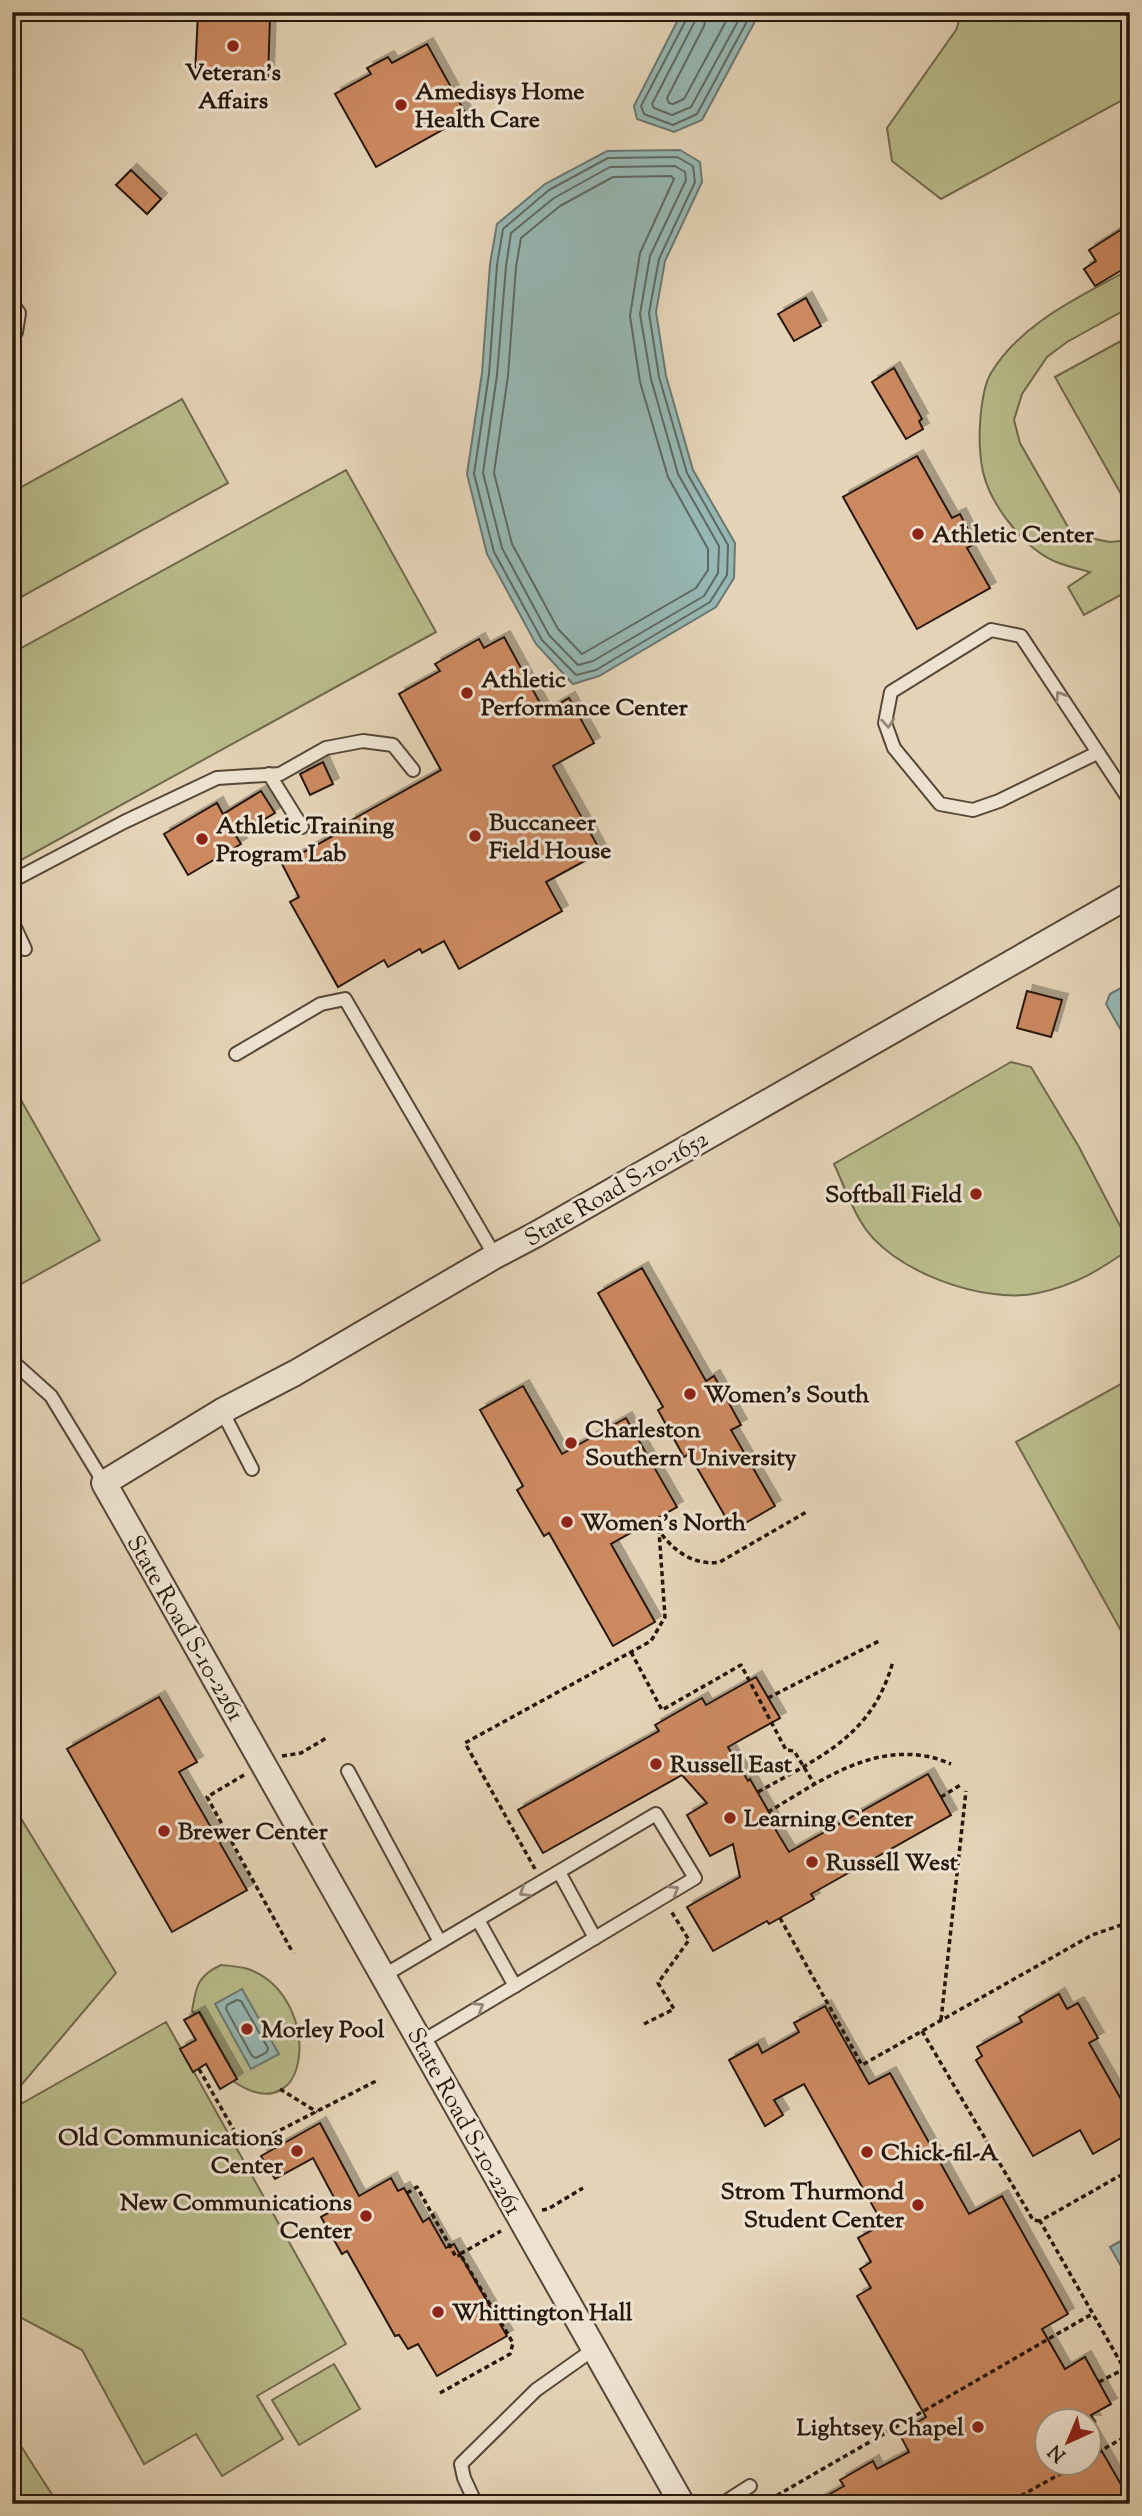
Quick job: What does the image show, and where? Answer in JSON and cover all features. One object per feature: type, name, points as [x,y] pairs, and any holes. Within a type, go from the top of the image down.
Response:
[{"type":"street","name":"State Road S-10-1652","points":[[104,1483],[222,1411],[295,1373],[495,1256],[1130,895]]},
{"type":"street","name":"State Road S-10-2261","points":[[104,1483],[682,2504]]},
{"type":"lane","points":[[12,304],[19,313],[16,332],[12,338]]},
{"type":"lane","points":[[1097,753],[999,801],[973,810],[940,804],[894,748],[885,723],[891,692],[991,629],[1021,636],[1130,801]]},
{"type":"lane","points":[[12,881],[124,822],[217,778],[280,774],[326,748],[363,741],[393,745],[413,770]]},
{"type":"lane","points":[[269,774],[302,827]]},
{"type":"lane","points":[[12,921],[24,948]]},
{"type":"lane","points":[[236,1054],[321,1004],[345,999],[495,1256]]},
{"type":"lane","points":[[12,1361],[51,1396],[104,1483]]},
{"type":"lane","points":[[222,1411],[252,1469]]},
{"type":"lane","points":[[348,1771],[440,1942]]},
{"type":"lane","points":[[383,1976],[656,1814],[695,1878],[421,2042]]},
{"type":"lane","points":[[559,1872],[596,1938]]},
{"type":"lane","points":[[478,1920],[515,1986]]},
{"type":"lane","points":[[476,2504],[464,2478],[461,2464],[536,2390],[594,2349]]},
{"type":"lane","points":[[722,2504],[750,2486]]},
{"type":"path","points":[[653,1520],[679,1553],[707,1564],[720,1562],[808,1511]]},
{"type":"path","points":[[542,1882],[465,1743],[651,1641],[665,1618],[659,1531]]},
{"type":"path","points":[[768,1698],[881,1640]]},
{"type":"path","points":[[631,1652],[662,1710],[741,1665],[786,1750],[793,1751],[815,1785]]},
{"type":"path","points":[[758,1792],[835,1748],[873,1709],[885,1688],[893,1661]]},
{"type":"path","points":[[293,1953],[207,1797],[275,1758],[301,1753],[328,1737]]},
{"type":"path","points":[[768,1811],[849,1766],[869,1759],[926,1756],[951,1764]]},
{"type":"path","points":[[941,1797],[962,1784]]},
{"type":"path","points":[[941,2020],[966,1791]]},
{"type":"path","points":[[644,2024],[674,2010],[658,1983],[689,1940],[663,1897]]},
{"type":"path","points":[[780,1918],[862,2065],[1092,1935],[1130,1922]]},
{"type":"path","points":[[922,2031],[1033,2220],[1040,2221],[1130,2170]]},
{"type":"path","points":[[199,2068],[240,2141],[251,2145],[379,2080]]},
{"type":"path","points":[[280,2089],[317,2112]]},
{"type":"path","points":[[407,2193],[417,2188],[456,2257],[532,2213],[548,2209],[583,2188]]},
{"type":"path","points":[[1040,2221],[1130,2379]]},
{"type":"path","points":[[440,2393],[510,2354],[513,2343],[460,2255]]},
{"type":"path","points":[[762,2504],[1093,2314]]},
{"type":"path","points":[[1099,2382],[1130,2366]]},
{"type":"path","points":[[1104,2449],[1130,2434]]},
{"type":"path","points":[[1006,2504],[1052,2478]]},
{"type":"green space","points":[[962,12],[1130,12],[1130,96],[941,199],[892,161],[887,128],[956,30]]},
{"type":"green space","points":[[1130,269],[1130,307],[1067,342],[1047,357],[1022,394],[1014,420],[1020,443],[1068,527],[1090,538],[1110,542],[1130,540],[1130,590],[1084,615],[1068,587],[1090,572],[1059,563],[1034,548],[1002,513],[987,485],[981,460],[982,405],[991,373],[1019,339],[1053,312]]},
{"type":"green space","points":[[1130,336],[1130,510],[1055,377]]},
{"type":"green space","points":[[182,399],[228,483],[12,602],[12,492]]},
{"type":"green space","points":[[346,470],[436,632],[12,865],[12,653]]},
{"type":"green space","name":"Softball Field","points":[[1011,1062],[1031,1067],[1079,1147],[1130,1245],[1130,1249],[1119,1257],[1076,1281],[1052,1290],[1016,1295],[966,1289],[915,1269],[893,1255],[874,1240],[861,1222],[834,1164]]},
{"type":"green space","points":[[12,1084],[100,1240],[12,1289]]},
{"type":"green space","points":[[1130,1379],[1130,1647],[1016,1442]]},
{"type":"green space","points":[[12,1804],[116,1973],[12,2096]]},
{"type":"green space","points":[[221,1965],[248,1969],[272,1984],[289,2006],[298,2031],[299,2056],[293,2077],[280,2090],[260,2093],[233,2081],[237,2079],[200,2012],[195,2014],[192,2011],[202,1978]]},
{"type":"green space","points":[[166,2022],[346,2344],[257,2396],[283,2439],[222,2476],[196,2434],[144,2464],[82,2350],[12,2313],[12,2109]]},
{"type":"green space","points":[[334,2364],[360,2409],[299,2445],[272,2400]]},
{"type":"green space","points":[[12,2432],[58,2504],[12,2504]]},
{"type":"water","points":[[682,12],[760,12],[702,120],[674,132],[637,119],[634,106]]},
{"type":"water","points":[[680,150],[700,162],[702,182],[665,261],[656,312],[666,376],[693,470],[735,543],[734,578],[716,607],[599,676],[573,684],[536,644],[487,554],[467,474],[482,373],[490,264],[497,224],[545,184],[607,151]]},
{"type":"water","points":[[1130,983],[1130,1046],[1106,1004],[1110,994]]},
{"type":"water","name":"Morley Pool","points":[[242,1989],[279,2054],[251,2069],[215,2004]]},
{"type":"water","points":[[1130,2236],[1130,2282],[1110,2247]]},
{"type":"building","name":"Veteran's Affairs","points":[[198,13],[270,17],[268,78],[195,75]]},
{"type":"building","name":"Amedisys Home Health Care","points":[[427,44],[467,116],[376,167],[335,94],[371,74],[367,68],[388,57],[392,63]]},
{"type":"building","points":[[131,170],[161,199],[147,214],[116,185]]},
{"type":"building","points":[[1130,224],[1130,265],[1095,286],[1084,269],[1096,261],[1089,250]]},
{"type":"building","points":[[806,298],[821,326],[794,341],[778,314]]},
{"type":"building","points":[[894,368],[922,419],[919,421],[923,429],[906,439],[872,382]]},
{"type":"building","name":"Athletic Center","points":[[917,456],[952,518],[960,514],[976,543],[967,548],[990,588],[917,629],[843,497]]},
{"type":"building","name":"Buccaneer Field House","points":[[504,637],[545,712],[569,698],[594,743],[553,766],[601,852],[546,882],[562,911],[459,969],[444,941],[422,953],[420,949],[388,967],[384,960],[338,987],[290,902],[299,897],[282,864],[353,825],[350,821],[441,770],[399,694],[440,671],[435,664],[479,639],[484,648]]},
{"type":"building","points":[[323,762],[333,784],[310,795],[300,774]]},
{"type":"building","name":"Athletic Training Program Lab","points":[[261,791],[275,813],[236,836],[241,844],[188,875],[164,834],[217,803],[223,814]]},
{"type":"building","points":[[1027,991],[1062,1000],[1051,1037],[1017,1028]]},
{"type":"building","name":"Women's South","points":[[642,1268],[706,1381],[714,1376],[741,1425],[731,1430],[775,1506],[733,1530],[689,1454],[684,1457],[658,1410],[663,1407],[598,1293]]},
{"type":"building","name":"Women's North","points":[[523,1386],[562,1454],[626,1418],[677,1507],[611,1544],[655,1622],[613,1646],[549,1533],[544,1536],[517,1490],[523,1486],[480,1410]]},
{"type":"building","points":[[756,1677],[780,1718],[728,1747],[748,1781],[750,1779],[789,1852],[928,1774],[951,1815],[811,1894],[814,1899],[713,1951],[687,1907],[740,1877],[733,1844],[710,1856],[687,1815],[707,1803],[682,1775],[543,1853],[518,1810],[659,1731],[655,1725],[702,1698],[706,1705]]},
{"type":"building","name":"Brewer Center","points":[[159,1697],[197,1762],[179,1772],[247,1890],[172,1932],[67,1749]]},
{"type":"building","points":[[1059,1994],[1067,2009],[1078,2003],[1098,2038],[1089,2043],[1130,2115],[1130,2133],[1093,2154],[1080,2130],[1033,2156],[976,2060],[982,2056],[977,2047],[1022,2022],[1019,2017]]},
{"type":"building","name":"Strom Thurmond Student Center","points":[[825,2006],[869,2084],[890,2073],[969,2214],[1002,2196],[1068,2314],[1042,2329],[1065,2369],[1085,2357],[1111,2404],[1104,2408],[1034,2408],[1034,2478],[1104,2478],[1104,2455],[1130,2504],[812,2504],[844,2486],[840,2480],[873,2461],[877,2469],[909,2452],[899,2433],[926,2417],[857,2296],[871,2288],[860,2269],[871,2262],[858,2238],[883,2224],[804,2084],[774,2100],[783,2115],[765,2126],[729,2060],[758,2044],[762,2053],[799,2032],[794,2023]]},
{"type":"building","points":[[199,2012],[237,2079],[220,2089],[206,2064],[193,2072],[180,2049],[196,2040],[184,2020]]},
{"type":"building","name":"Whittington Hall","points":[[320,2123],[359,2196],[391,2178],[398,2191],[404,2188],[423,2222],[429,2218],[446,2248],[454,2244],[507,2336],[437,2376],[418,2344],[408,2349],[399,2335],[395,2336],[347,2251],[342,2254],[321,2217],[339,2207],[313,2158],[275,2179],[261,2156]]},
{"type":"place","name":"Veteran's Affairs","points":[[233,46]]},
{"type":"place","name":"Amedisys Home Health Care","points":[[401,105]]},
{"type":"place","name":"Athletic Center","points":[[918,534]]},
{"type":"place","name":"Athletic Performance Center","points":[[467,693]]},
{"type":"place","name":"Buccaneer Field House","points":[[475,836]]},
{"type":"place","name":"Athletic Training Program Lab","points":[[202,839]]},
{"type":"place","name":"Softball Field","points":[[976,1194]]},
{"type":"place","name":"Women's South","points":[[690,1394]]},
{"type":"place","name":"Charleston Southern University","points":[[571,1443]]},
{"type":"place","name":"Women's North","points":[[567,1522]]},
{"type":"place","name":"Russell East","points":[[656,1764]]},
{"type":"place","name":"Learning Center","points":[[730,1818]]},
{"type":"place","name":"Brewer Center","points":[[164,1831]]},
{"type":"place","name":"Russell West","points":[[812,1862]]},
{"type":"place","name":"Morley Pool","points":[[247,2029]]},
{"type":"place","name":"Old Communications Center","points":[[297,2151]]},
{"type":"place","name":"Chick-fil-A","points":[[867,2152]]},
{"type":"place","name":"Strom Thurmond Student Center","points":[[918,2205]]},
{"type":"place","name":"New Communications Center","points":[[366,2216]]},
{"type":"place","name":"Whittington Hall","points":[[438,2312]]},
{"type":"place","name":"Lightsey Chapel","points":[[978,2427]]}]
